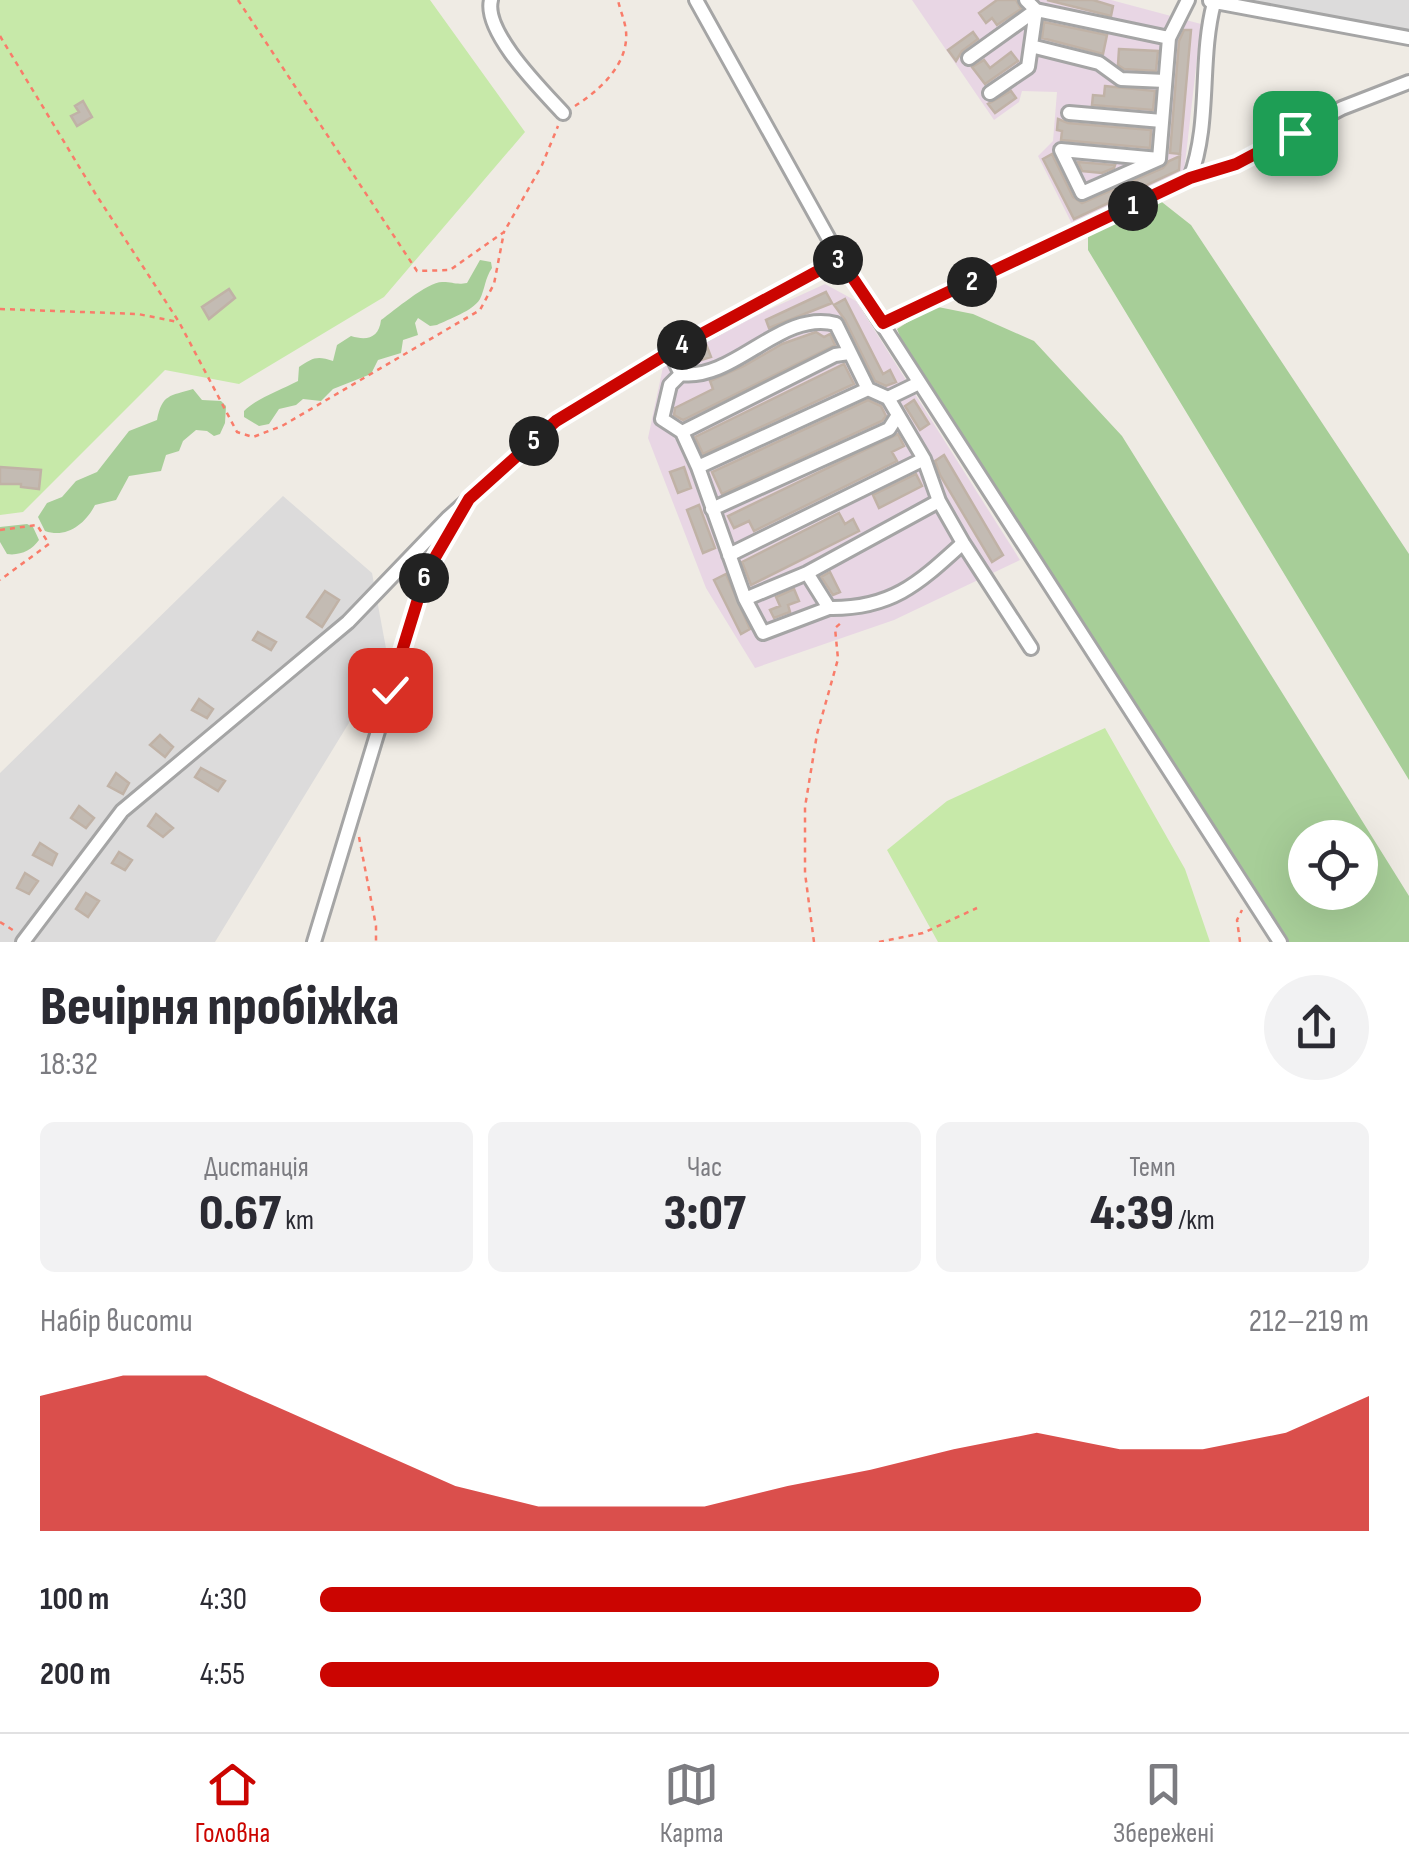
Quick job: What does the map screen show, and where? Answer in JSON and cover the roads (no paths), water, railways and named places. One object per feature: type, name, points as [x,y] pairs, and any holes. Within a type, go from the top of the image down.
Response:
[{"type":"street","points":[[490,0],[488,10],[506,47],[563,113]]},
{"type":"street","points":[[696,0],[840,259],[1280,942]]},
{"type":"street","points":[[1160,159],[1169,38],[1188,0]]},
{"type":"street","points":[[1190,178],[1199,155],[1211,1],[1409,38]]},
{"type":"street","points":[[1031,5],[1169,38]]},
{"type":"street","points":[[990,93],[1028,68],[1031,5]]},
{"type":"street","points":[[970,58],[1031,5]]},
{"type":"street","points":[[1031,46],[1099,63],[1121,79],[1165,82]]},
{"type":"street","points":[[883,323],[1190,178],[1236,164],[1342,108],[1409,82]]},
{"type":"street","points":[[1069,113],[1162,121]]},
{"type":"street","points":[[1061,150],[1081,152],[1160,159],[1082,193],[1061,150]]},
{"type":"street","points":[[24,940],[122,811],[348,622],[469,499],[556,421],[670,352],[840,259]]},
{"type":"street","points":[[680,374],[700,376],[768,340],[819,319],[836,324],[868,389],[888,398],[924,459],[939,501],[963,543],[1031,648]]},
{"type":"street","points":[[670,352],[680,374]]},
{"type":"street","points":[[682,432],[835,354],[850,353]]},
{"type":"street","points":[[680,374],[670,385],[662,419],[682,432],[746,599],[763,633],[829,608],[858,608],[915,587],[963,543]]},
{"type":"street","points":[[888,398],[920,384]]},
{"type":"street","points":[[698,467],[868,389]]},
{"type":"street","points":[[712,509],[889,429],[898,415]]},
{"type":"street","points":[[730,555],[924,459]]},
{"type":"street","points":[[314,942],[426,573],[469,499]]},
{"type":"street","points":[[746,599],[807,574],[939,501]]},
{"type":"street","points":[[807,574],[829,608]]}]
